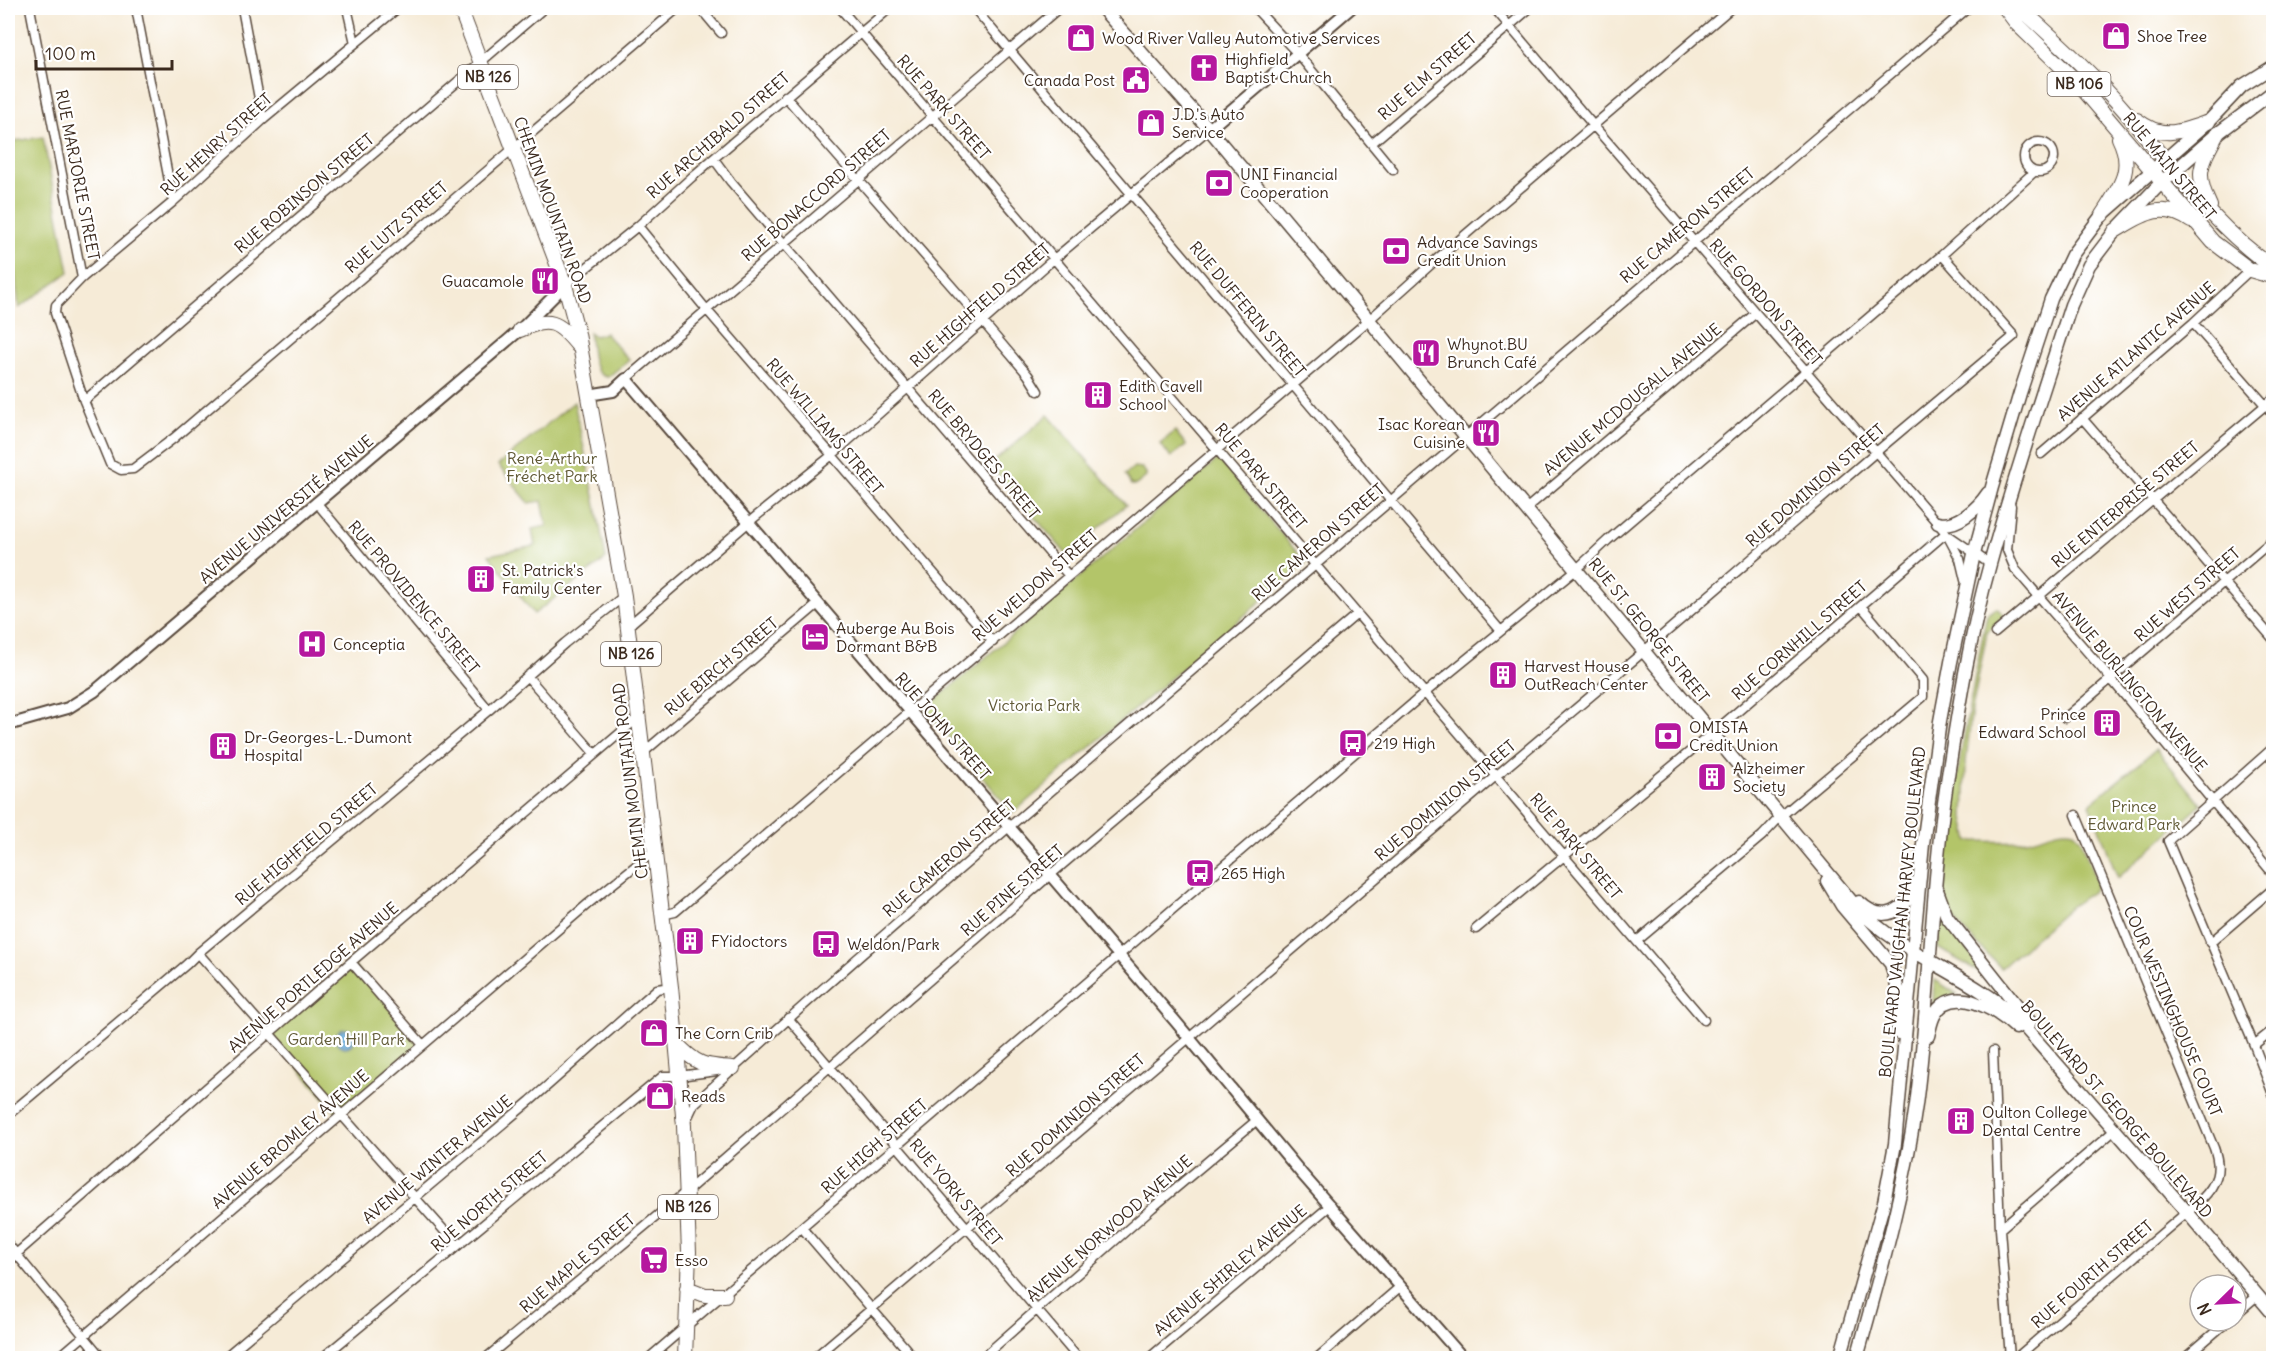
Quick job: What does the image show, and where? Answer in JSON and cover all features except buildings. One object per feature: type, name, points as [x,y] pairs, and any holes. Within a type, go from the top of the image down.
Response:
[{"type":"main road","name":"CHEMIN MOUNTAIN ROAD","points":[[460,8],[566,285],[581,350],[624,596],[671,987],[684,1126],[687,1191],[685,1359]]},
{"type":"main road","name":"RUE ST. GEORGE STREET","points":[[1102,8],[1209,129],[1527,508],[1815,859],[1871,922],[1913,950]]},
{"type":"main road","name":"RUE MAIN STREET","points":[[2005,8],[2017,24],[2076,81],[2213,242],[2250,270],[2274,277]]},
{"type":"main road","name":"RUE MAIN STREET","points":[[2020,8],[2074,58],[2123,109],[2164,160],[2226,230],[2274,268]]},
{"type":"main road","name":"BOULEVARD VAUGHAN HARVEY BOULEVARD","points":[[1840,1359],[1884,1202],[1897,1125],[1923,844],[1940,721],[1974,554],[2020,393],[2051,299],[2072,255],[2102,215],[2208,122],[2242,86],[2274,66]]},
{"type":"main road","name":"BOULEVARD VAUGHAN HARVEY BOULEVARD","points":[[1857,1359],[1898,1205],[1913,1121],[1935,882],[1947,781],[1977,618],[1990,564],[2071,305],[2089,265],[2115,231],[2162,182],[2217,134],[2274,91]]},
{"type":"main road","points":[[2123,109],[2148,129],[2163,134],[2187,130],[2208,122]]},
{"type":"main road","points":[[2102,215],[2121,185],[2127,166],[2126,152],[2110,120]]},
{"type":"main road","points":[[2216,219],[2203,191],[2200,174],[2201,163],[2217,134]]},
{"type":"main road","points":[[2115,231],[2145,214],[2163,210],[2179,213],[2202,230]]},
{"type":"main road","points":[[520,330],[546,321],[565,329],[581,350]]},
{"type":"main road","points":[[1942,528],[1973,510],[1992,488]]},
{"type":"main road","points":[[1815,859],[1836,876],[1866,909],[1889,913],[1900,908],[1910,898],[1923,844]]},
{"type":"main road","points":[[1815,859],[1842,906],[1886,956],[1894,972],[1899,998],[1897,1125]]},
{"type":"main road","points":[[1935,882],[1947,917],[2003,985],[2075,1084]]},
{"type":"main road","name":"BOULEVARD ST. GEORGE BOULEVARD","points":[[1913,950],[2003,1005],[2020,1022],[2274,1315]]},
{"type":"main road","points":[[1920,1064],[1935,1014],[1948,1002],[1967,1001],[1983,1006],[2003,1017],[2075,1084]]},
{"type":"main road","points":[[676,1043],[690,1058],[706,1066],[733,1068]]},
{"type":"main road","points":[[687,1288],[705,1295],[725,1295]]},
{"type":"street","name":"RUE MARJORIE STREET","points":[[30,8],[82,278]]},
{"type":"street","points":[[136,8],[173,202]]},
{"type":"street","points":[[242,8],[263,120]]},
{"type":"street","points":[[347,8],[355,43]]},
{"type":"street","name":"RUE HENRY STREET","points":[[84,401],[55,313],[56,305],[82,278],[173,202],[263,120],[398,8]]},
{"type":"street","name":"RUE ROBINSON STREET","points":[[84,401],[544,8]]},
{"type":"street","name":"RUE LUTZ STREET","points":[[84,401],[110,464],[121,470],[133,469],[180,433],[678,8]]},
{"type":"street","points":[[700,8],[721,33]]},
{"type":"street","name":"RUE PARK STREET","points":[[840,8],[1704,1020]]},
{"type":"street","name":"RUE ARCHIBALD STREET","points":[[566,285],[638,226],[890,8]]},
{"type":"street","name":"RUE DUFFERIN STREET","points":[[974,8],[1500,630]]},
{"type":"street","name":"RUE BONACCORD STREET","points":[[588,395],[613,391],[1059,8]]},
{"type":"street","points":[[1255,8],[1298,54],[1393,170]]},
{"type":"street","name":"RUE HIGHFIELD STREET","points":[[628,626],[749,522],[831,456],[1055,258],[1351,8]]},
{"type":"street","name":"RUE GORDON STREET","points":[[1494,8],[1942,528],[1990,564]]},
{"type":"street","name":"RUE ELM STREET","points":[[1372,143],[1530,8]]},
{"type":"street","name":"RUE WELDON STREET","points":[[662,915],[675,912],[1731,8]]},
{"type":"street","name":"RUE CAMERON STREET","points":[[684,1126],[694,1104],[788,1018],[1008,826],[1317,564],[1692,240],[1968,8]]},
{"type":"street","points":[[786,96],[983,322],[1028,375],[1038,391]]},
{"type":"street","name":"RUE BRYDGES STREET","points":[[714,159],[731,182],[1069,576]]},
{"type":"street","name":"RUE HIGH STREET","points":[[649,1359],[1426,692],[1577,569],[1805,370],[1942,255],[2034,172]]},
{"type":"street","name":"RUE WILLIAMS STREET","points":[[638,226],[831,456],[993,642]]},
{"type":"street","name":"RUE DOMINION STREET","points":[[814,1359],[871,1308],[2014,336],[1942,255]]},
{"type":"street","name":"AVENUE ATLANTIC AVENUE","points":[[2041,454],[2193,323],[2250,270]]},
{"type":"street","name":"AVENUE UNIVERSITÉ AVENUE","points":[[8,725],[68,708],[95,691],[520,330],[566,285]]},
{"type":"street","name":"AVENUE MCDOUGALL AVENUE","points":[[1527,508],[1756,313]]},
{"type":"street","points":[[2193,323],[2274,415]]},
{"type":"street","name":"RUE JOHN STREET","points":[[626,379],[1463,1359]]},
{"type":"street","name":"RUE ENTERPRISE STREET","points":[[1995,633],[2274,398]]},
{"type":"street","points":[[2082,418],[2274,640]]},
{"type":"street","name":"AVENUE BURLINGTON AVENUE","points":[[2012,491],[2007,550],[2015,569],[2111,679],[2274,874]]},
{"type":"street","name":"RUE PROVIDENCE STREET","points":[[316,502],[489,710]]},
{"type":"street","name":"RUE GORDON STREET","points":[[1942,528],[1962,562],[1966,592]]},
{"type":"street","name":"RUE CORNHILL STREET","points":[[1476,929],[1861,606],[1942,528]]},
{"type":"street","name":"RUE WEST STREET","points":[[2064,718],[2274,539]]},
{"type":"street","name":"RUE HIGHFIELD STREET","points":[[8,1115],[489,710],[565,643],[624,596]]},
{"type":"street","name":"RUE BIRCH STREET","points":[[644,752],[818,604]]},
{"type":"street","points":[[1637,941],[1923,697],[1923,680],[1861,606]]},
{"type":"street","name":"RUE PINE STREET","points":[[687,1191],[1049,876],[1358,614]]},
{"type":"street","points":[[527,676],[594,753]]},
{"type":"street","name":"AVENUE PORTLEDGE AVENUE","points":[[8,1261],[184,1106],[270,1035],[351,962],[639,717]]},
{"type":"street","points":[[2274,747],[2168,841],[2274,1097]]},
{"type":"street","name":"COUR WESTINGHOUSE COURT","points":[[2076,815],[2217,1155],[2219,1168],[2216,1181],[2210,1192],[2187,1212]]},
{"type":"street","name":"AVENUE BROMLEY AVENUE","points":[[58,1359],[589,903],[654,851]]},
{"type":"street","points":[[2210,943],[2274,888]]},
{"type":"street","points":[[198,953],[340,1116],[457,1245]]},
{"type":"street","points":[[351,962],[423,1045]]},
{"type":"street","name":"AVENUE WINTER AVENUE","points":[[224,1359],[657,989],[671,987]]},
{"type":"street","name":"RUE YORK STREET","points":[[788,1018],[1078,1359]]},
{"type":"street","points":[[2254,1045],[2274,1029]]},
{"type":"street","points":[[1993,1051],[2000,1229],[2010,1359]]},
{"type":"street","points":[[679,1076],[733,1068]]},
{"type":"street","name":"RUE NORTH STREET","points":[[322,1359],[663,1076],[679,1076]]},
{"type":"street","name":"AVENUE NORWOOD AVENUE","points":[[982,1359],[1152,1208],[1257,1120]]},
{"type":"street","points":[[2000,1229],[2115,1130]]},
{"type":"street","name":"RUE MAPLE STREET","points":[[486,1359],[687,1191]]},
{"type":"street","name":"AVENUE SHIRLEY AVENUE","points":[[1149,1359],[1331,1205]]},
{"type":"street","name":"RUE FOURTH STREET","points":[[2016,1359],[2187,1212]]},
{"type":"street","points":[[802,1228],[914,1359]]},
{"type":"street","points":[[8,1244],[102,1359]]},
{"type":"street","points":[[1317,1359],[1401,1286]]},
{"type":"street","points":[[2248,1304],[2258,1296]]},
{"type":"street","points":[[2185,1359],[2214,1333]]},
{"type":"green space","points":[[43,137],[69,272],[19,308],[8,216],[8,142]]},
{"type":"green space","points":[[589,332],[595,336],[605,333],[629,360],[608,377],[598,372],[595,366]]},
{"type":"green space","name":"René-Arthur Fréchet Park","points":[[574,402],[606,559],[534,614],[489,555],[535,546],[532,529],[547,526],[542,501],[529,503],[498,465]]},
{"type":"green space","points":[[1048,415],[1126,505],[1067,555],[990,465]]},
{"type":"green space","points":[[1175,431],[1186,445],[1171,457],[1160,444]]},
{"type":"green space","name":"Victoria Park","points":[[1218,459],[1306,563],[1013,813],[925,709]]},
{"type":"green space","points":[[1134,467],[1142,468],[1146,477],[1136,485],[1131,485],[1125,475]]},
{"type":"green space","points":[[1997,608],[2004,616],[1987,632],[1971,715],[1966,762],[1964,818],[1969,841],[2020,841],[2056,831],[2074,831],[2081,840],[2097,884],[2092,892],[2070,907],[2001,968],[1968,936],[1954,918],[1945,898],[1943,881],[1958,772],[1987,614]]},
{"type":"green space","name":"Prince Edward Park","points":[[2156,749],[2201,804],[2118,878],[2090,804]]},
{"type":"green space","points":[[1944,921],[1988,974],[1986,976],[1938,948],[1940,924]]},
{"type":"green space","name":"Garden Hill Park","points":[[351,962],[423,1045],[340,1116],[270,1035]]},
{"type":"green space","points":[[1935,980],[1957,994],[1933,1006]]},
{"type":"water","points":[[345,1029],[351,1032],[354,1038],[351,1044],[345,1047],[339,1044],[336,1038],[339,1032]]},
{"type":"place","name":"Shoe Tree","points":[[2116,36]]},
{"type":"place","name":"Wood River Valley Automotive Services","points":[[1081,38]]},
{"type":"place","name":"Highfield Baptist Church","points":[[1204,68]]},
{"type":"place","name":"Canada Post","points":[[1136,80]]},
{"type":"place","name":"J.D.'s Auto Service","points":[[1151,123]]},
{"type":"place","name":"UNI Financial Cooperation","points":[[1219,183]]},
{"type":"place","name":"Advance Savings Credit Union","points":[[1396,251]]},
{"type":"place","name":"Guacamole","points":[[545,281]]},
{"type":"place","name":"Whynot.BU Brunch Café","points":[[1426,353]]},
{"type":"place","name":"Edith Cavell School","points":[[1098,395]]},
{"type":"place","name":"Isac Korean Cuisine","points":[[1486,433]]},
{"type":"place","name":"St. Patrick's Family Center","points":[[481,579]]},
{"type":"place","name":"Auberge Au Bois Dormant B&B","points":[[815,637]]},
{"type":"place","name":"Conceptia","points":[[312,644]]},
{"type":"place","name":"Harvest House OutReach Center","points":[[1503,675]]},
{"type":"place","name":"Prince Edward School","points":[[2107,723]]},
{"type":"place","name":"OMISTA Credit Union","points":[[1668,736]]},
{"type":"place","name":"219 High","points":[[1353,743]]},
{"type":"place","name":"Dr-Georges-L.-Dumont Hospital","points":[[223,746]]},
{"type":"place","name":"Alzheimer Society","points":[[1712,777]]},
{"type":"place","name":"265 High","points":[[1200,873]]},
{"type":"place","name":"FYidoctors","points":[[690,941]]},
{"type":"place","name":"Weldon/Park","points":[[826,944]]},
{"type":"place","name":"The Corn Crib","points":[[654,1033]]},
{"type":"place","name":"Reads","points":[[660,1096]]},
{"type":"place","name":"Oulton College Dental Centre","points":[[1961,1121]]},
{"type":"place","name":"Esso","points":[[654,1260]]}]
